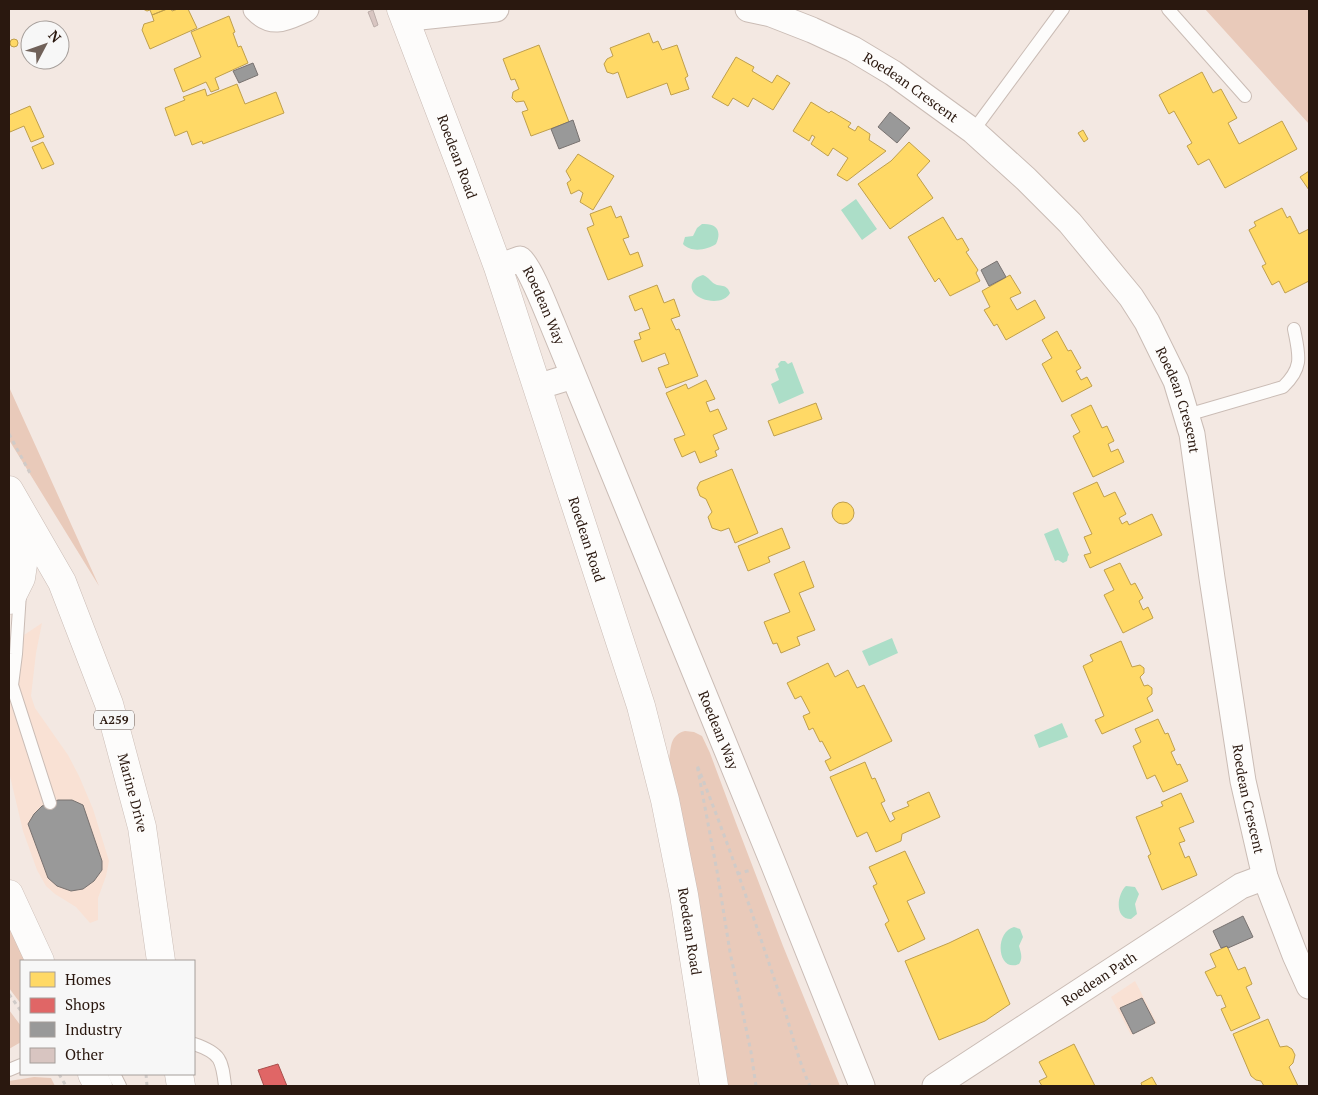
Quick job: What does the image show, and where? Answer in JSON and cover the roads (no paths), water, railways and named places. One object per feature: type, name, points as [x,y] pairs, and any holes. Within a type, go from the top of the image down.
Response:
[{"type":"main road","name":"Roedean Road","points":[[403,15],[498,267],[641,706],[665,800],[684,895],[714,1086]]},
{"type":"main road","name":"Marine Drive","points":[[11,493],[24,558],[15,589]]},
{"type":"main road","name":"Marine Drive","points":[[11,493],[62,582],[109,704],[142,827],[161,960]]},
{"type":"main road","points":[[9,894],[40,960]]},
{"type":"street","points":[[256,9],[268,18],[279,20],[306,9]]},
{"type":"street","points":[[403,15],[420,17],[496,9]]},
{"type":"street","name":"Roedean Crescent","points":[[748,9],[771,14],[853,49],[893,72],[973,131],[1026,179],[1070,223],[1131,297],[1147,322],[1176,381],[1192,434],[1243,781],[1265,877],[1309,986]]},
{"type":"street","name":"Roedean Way","points":[[498,267],[520,259],[523,262],[552,323],[862,1086]]},
{"type":"street","points":[[537,387],[573,376]]},
{"type":"street","name":"Roedean Path","points":[[935,1086],[1241,886],[1265,877]]},
{"type":"lane","points":[[973,131],[1063,9]]},
{"type":"lane","points":[[1168,9],[1245,96]]},
{"type":"lane","points":[[1187,415],[1283,386],[1291,379],[1299,360],[1294,329]]},
{"type":"lane","points":[[15,589],[16,654],[10,683],[50,803]]},
{"type":"lane","points":[[195,1044],[218,1057],[222,1064],[225,1086]]}]
